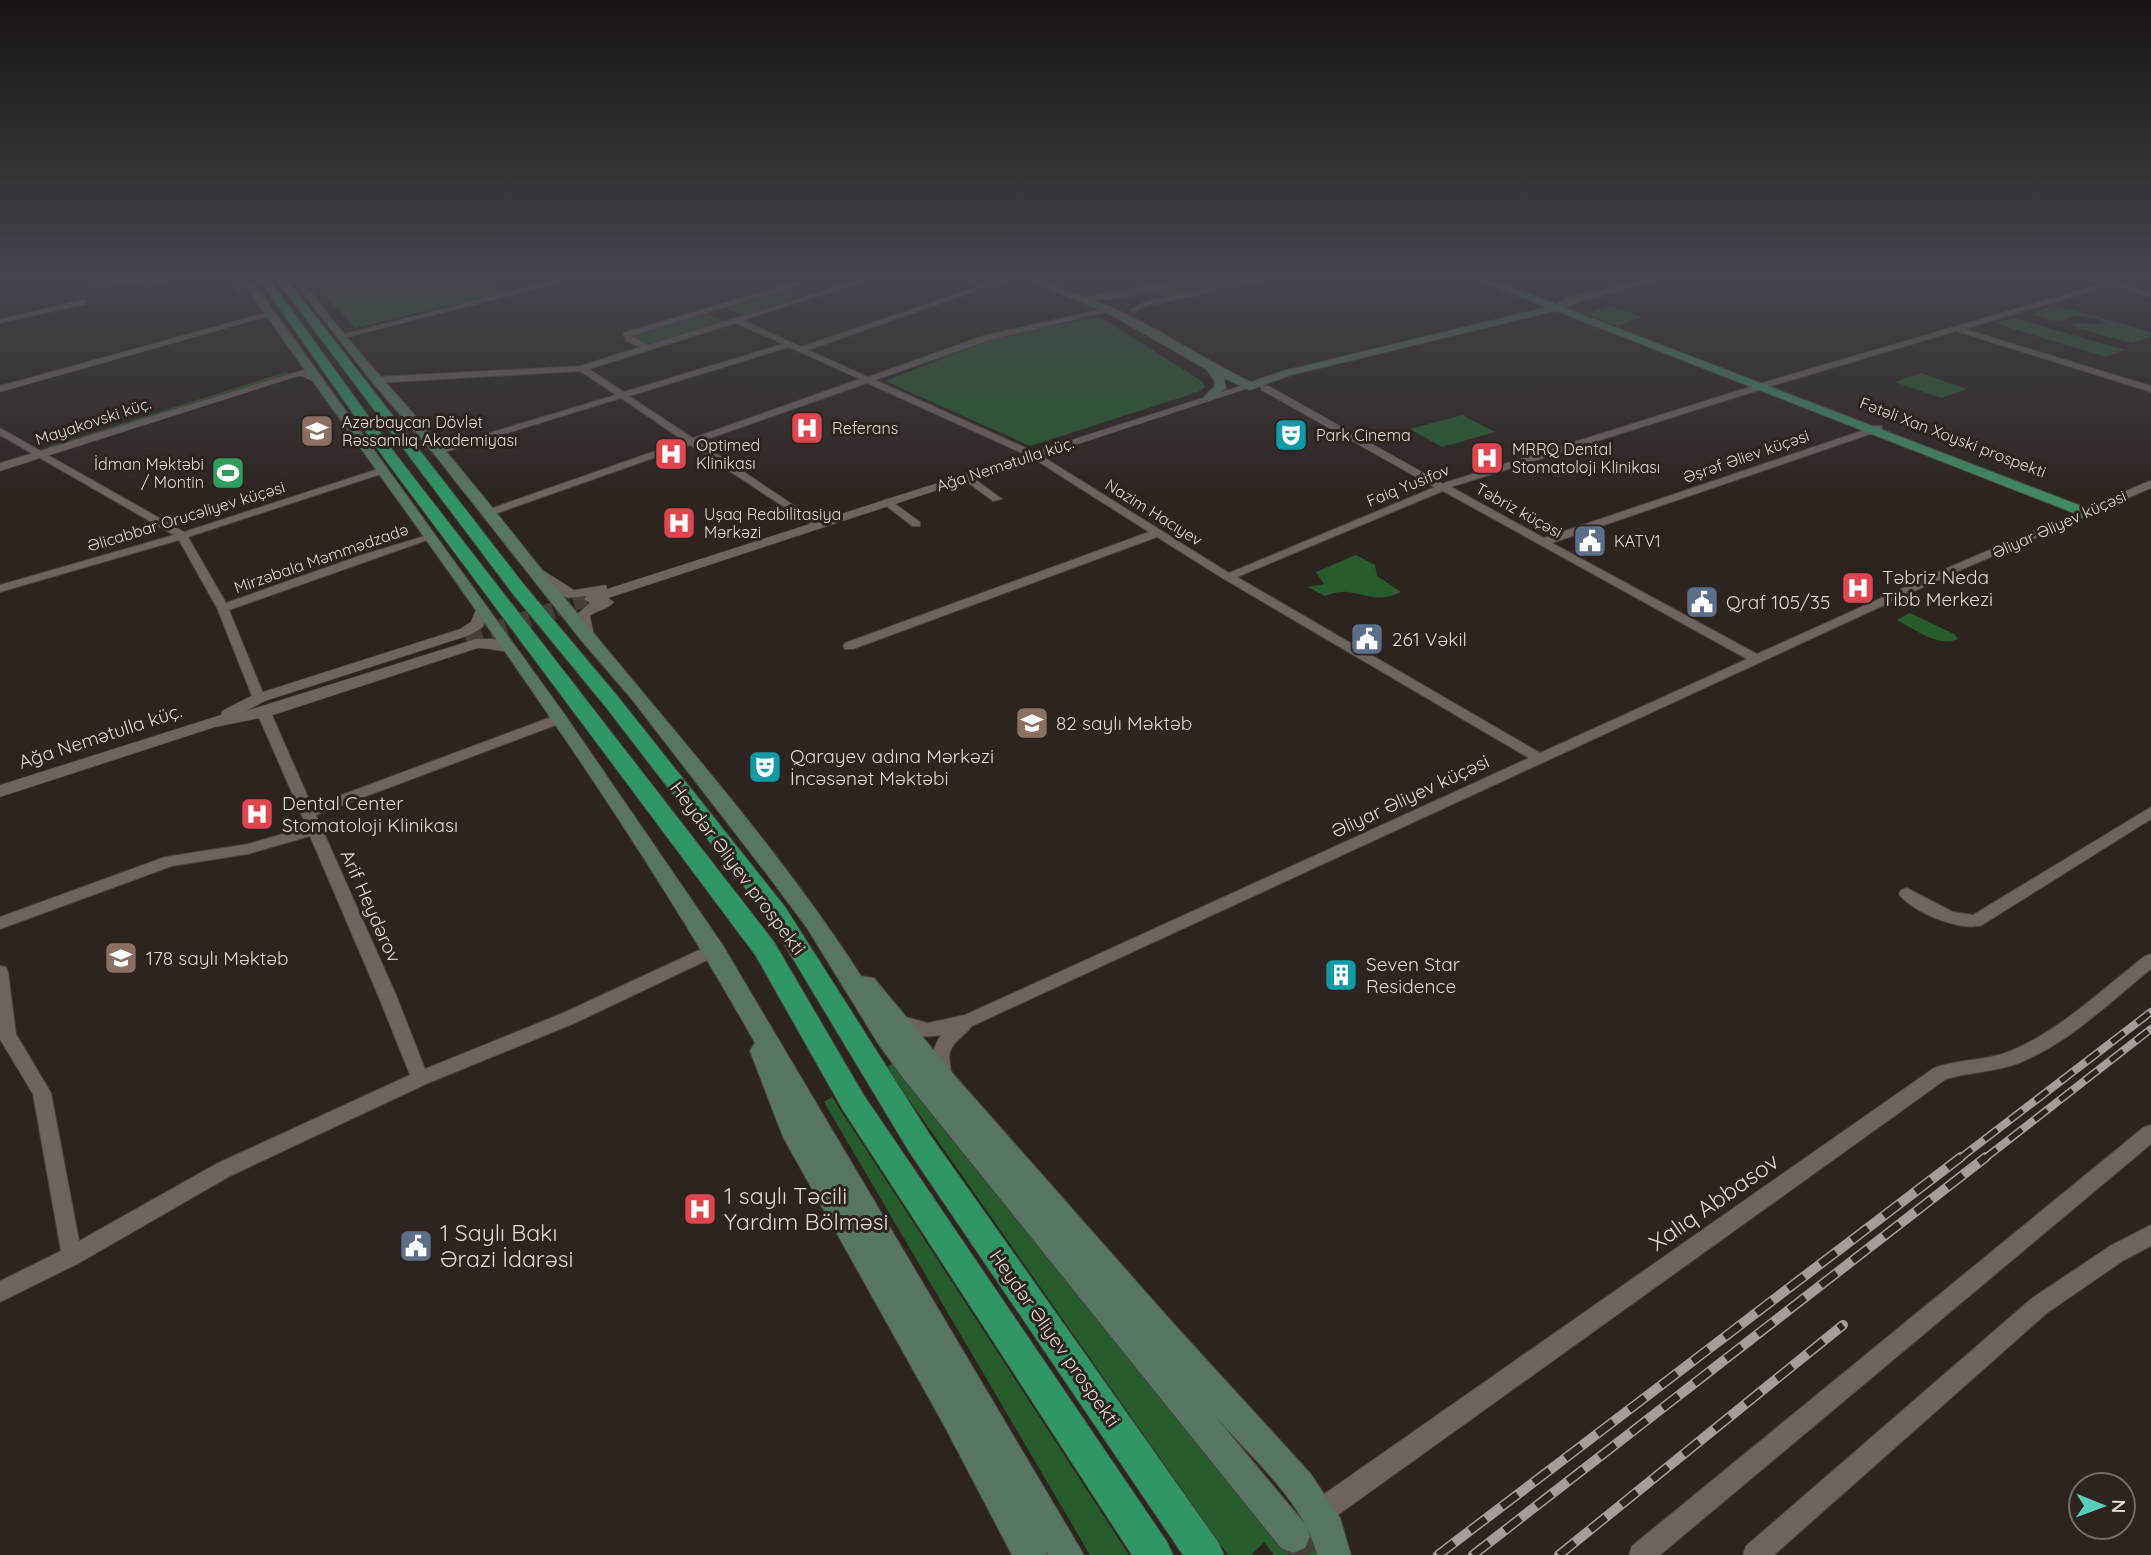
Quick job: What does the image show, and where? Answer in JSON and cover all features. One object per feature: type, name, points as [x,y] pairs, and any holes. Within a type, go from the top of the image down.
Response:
[{"type":"highway","name":"Heydər Əliyev prospekti","points":[[302,351],[308,362],[392,459],[765,949],[853,1102],[1154,1555]]},
{"type":"highway","name":"Heydər Əliyev prospekti","points":[[324,351],[612,702],[777,913],[920,1144],[1205,1555]]},
{"type":"main road","points":[[299,351],[428,538],[559,719],[714,950],[951,1363],[1067,1555]]},
{"type":"main road","points":[[352,351],[439,452],[636,693],[815,922],[946,1083],[1162,1334],[1298,1485],[1328,1530],[1334,1555]]},
{"type":"main road","name":"Təbriz küçəsi","points":[[1181,351],[1208,366],[1254,383]]},
{"type":"main road","name":"Təbriz küçəsi","points":[[1203,351],[1254,383]]},
{"type":"main road","points":[[1254,383],[1378,351]]},
{"type":"main road","points":[[1254,383],[1380,351]]},
{"type":"main road","name":"Fətəli Xan Xoyski prospekti","points":[[1671,351],[2088,510]]},
{"type":"main road","points":[[1208,366],[1221,382],[1220,388],[1210,397]]},
{"type":"main road","points":[[815,922],[888,1038],[913,1072],[1293,1536]]},
{"type":"main road","points":[[735,985],[792,1129],[956,1416],[1030,1555]]},
{"type":"street","points":[[0,390],[141,351]]},
{"type":"street","points":[[376,380],[582,368],[640,351]]},
{"type":"street","points":[[439,452],[770,351]]},
{"type":"street","name":"Nazim Hacıyev","points":[[800,351],[1034,455],[1228,577],[1540,759]]},
{"type":"street","points":[[488,513],[952,351]]},
{"type":"street","name":"Faiq Yusifov","points":[[1228,577],[1443,487],[1883,351]]},
{"type":"street","points":[[2026,351],[2151,389]]},
{"type":"street","name":"Mayakovski küç.","points":[[0,460],[38,452],[303,373],[308,362]]},
{"type":"street","name":"Mayakovski küç.","points":[[0,467],[308,362]]},
{"type":"street","points":[[582,368],[809,528]]},
{"type":"street","name":"Ağa Nemətulla küç.","points":[[809,528],[1254,383]]},
{"type":"street","name":"Təbriz küçəsi","points":[[1254,383],[1758,660]]},
{"type":"street","name":"Əşrəf Əliev küçəsi","points":[[1544,542],[1876,429]]},
{"type":"street","points":[[0,431],[182,535]]},
{"type":"street","name":"Əlicabbar Orucəliyev küçəsi","points":[[0,589],[182,535],[381,471]]},
{"type":"street","points":[[966,477],[997,499]]},
{"type":"street","name":"Əliyar Əliyev küçəsi","points":[[894,1019],[913,1029],[924,1031],[970,1020],[1237,900],[1867,609],[2151,484]]},
{"type":"street","points":[[888,502],[916,524]]},
{"type":"street","points":[[539,574],[568,593],[578,595],[775,532],[809,528]]},
{"type":"street","points":[[591,599],[809,528]]},
{"type":"street","points":[[586,635],[583,615],[592,607],[786,543],[809,528]]},
{"type":"street","points":[[849,646],[1157,533]]},
{"type":"street","name":"Arif Heydərov","points":[[182,535],[223,608],[420,1079]]},
{"type":"street","name":"Mirzəbala Məmmədzadə","points":[[223,608],[428,538]]},
{"type":"street","points":[[262,705],[465,632],[478,624],[481,612]]},
{"type":"street","points":[[212,722],[466,639]]},
{"type":"street","points":[[262,705],[476,644],[497,643],[508,648]]},
{"type":"street","name":"Ağa Nemətulla küç.","points":[[0,791],[262,705]]},
{"type":"street","points":[[308,813],[559,719]]},
{"type":"street","points":[[1907,894],[1941,915],[1960,922],[1976,921],[2151,811]]},
{"type":"street","points":[[0,923],[170,861],[248,849],[315,830]]},
{"type":"street","points":[[0,1292],[72,1256],[223,1170],[420,1079],[569,1018],[714,950]]},
{"type":"street","name":"Xalıq Abbasov","points":[[1319,1513],[1940,1073],[2013,1057],[2049,1038],[2151,960]]},
{"type":"street","points":[[0,972],[7,1035],[35,1086],[42,1093],[72,1256]]},
{"type":"street","name":"Əliyar Əliyev küçəsi","points":[[946,1083],[939,1062],[939,1052],[944,1042],[970,1020]]},
{"type":"street","points":[[1641,1555],[2151,1133]]},
{"type":"street","points":[[1755,1555],[2039,1306],[2105,1261],[2151,1235]]},
{"type":"green space","points":[[963,351],[1153,351],[1202,381],[1205,387],[1198,392],[1030,446],[885,381]]},
{"type":"green space","points":[[2085,351],[2123,351],[2106,357]]},
{"type":"green space","points":[[286,372],[289,374],[51,449],[47,447]]},
{"type":"green space","points":[[1921,373],[1967,389],[1941,398],[1895,382]]},
{"type":"green space","points":[[1462,415],[1495,432],[1442,447],[1410,429]]},
{"type":"green space","points":[[1356,555],[1375,565],[1377,576],[1401,592],[1379,597],[1346,592],[1325,596],[1308,587],[1324,584],[1316,572]]},
{"type":"green space","points":[[1910,613],[1954,634],[1958,639],[1935,639],[1897,620]]},
{"type":"green space","points":[[892,1064],[1287,1547],[1313,1528],[1322,1555],[1274,1555],[1264,1542],[1251,1555],[1228,1555],[886,1067]]},
{"type":"green space","points":[[832,1097],[1129,1555],[1090,1555],[824,1102]]},
{"type":"tunnel","points":[[556,610],[591,599]]},
{"type":"tunnel","points":[[466,639],[561,608]]},
{"type":"tunnel","points":[[1293,1536],[1308,1555]]},
{"type":"railway","points":[[1959,1159],[2151,1012]]},
{"type":"railway","points":[[1984,1159],[2151,1029]]},
{"type":"railway","points":[[1438,1555],[1961,1157]]},
{"type":"railway","points":[[1473,1555],[1986,1157]]},
{"type":"railway","points":[[1559,1555],[1843,1325]]},
{"type":"place","name":"Referans","points":[[807,428]]},
{"type":"place","name":"Azərbaycan Dövlət Rəssamlıq Akademiyası","points":[[317,431]]},
{"type":"place","name":"Park Cinema","points":[[1291,435]]},
{"type":"place","name":"Optimed Klinikası","points":[[671,454]]},
{"type":"place","name":"MRRQ Dental Stomatoloji Klinikası","points":[[1487,458]]},
{"type":"place","name":"İdman Məktəbi / Montin","points":[[228,473]]},
{"type":"place","name":"Uşaq Reabilitasiya Mərkəzi","points":[[679,523]]},
{"type":"place","name":"KATV1","points":[[1590,541]]},
{"type":"place","name":"Təbriz Neda Tibb Merkezi","points":[[1858,588]]},
{"type":"place","name":"Qraf 105/35","points":[[1702,602]]},
{"type":"place","name":"261 Vəkil","points":[[1367,639]]},
{"type":"place","name":"82 saylı Məktəb","points":[[1032,723]]},
{"type":"place","name":"Qarayev adına Mərkəzi İncəsənət Məktəbi","points":[[765,767]]},
{"type":"place","name":"Dental Center Stomatoloji Klinikası","points":[[257,814]]},
{"type":"place","name":"178 saylı Məktəb","points":[[121,958]]},
{"type":"place","name":"Seven Star Residence","points":[[1341,975]]},
{"type":"place","name":"1 saylı Təcili Yardım Bölməsi","points":[[700,1209]]},
{"type":"place","name":"1 Saylı Bakı Ərazi İdarəsi","points":[[416,1246]]}]
